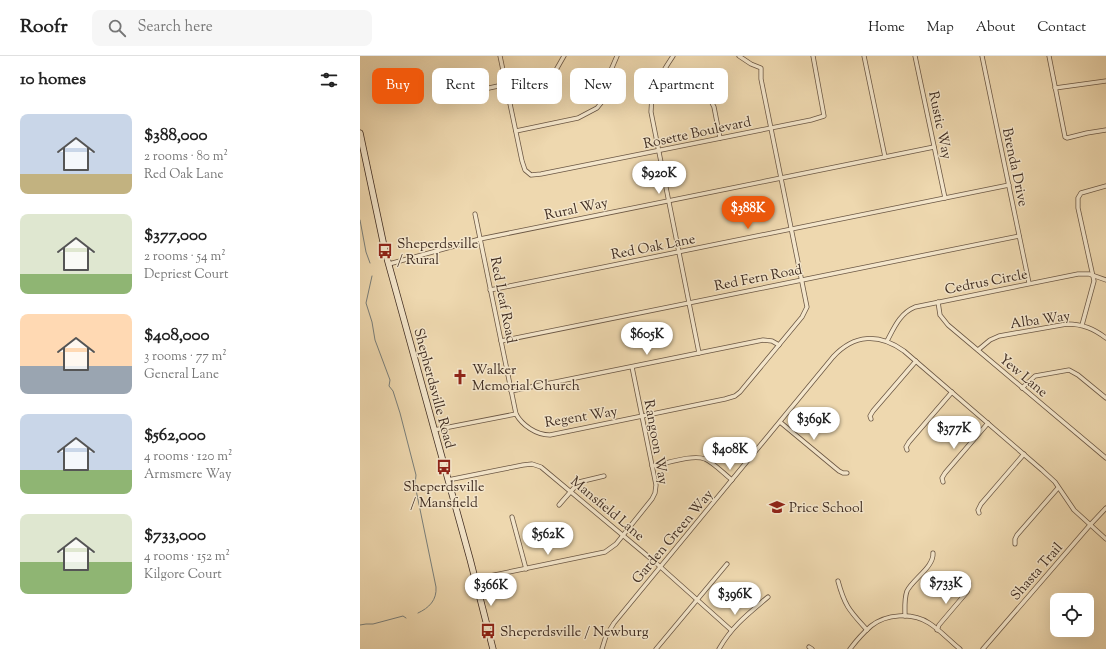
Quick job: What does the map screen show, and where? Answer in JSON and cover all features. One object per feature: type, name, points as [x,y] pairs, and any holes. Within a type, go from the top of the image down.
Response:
[{"type":"main road","name":"Shepherdsville Road","points":[[360,133],[389,264],[493,649]]},
{"type":"street","points":[[500,56],[503,68]]},
{"type":"street","points":[[557,68],[564,56]]},
{"type":"street","points":[[510,104],[516,131],[578,118],[600,105],[608,77],[617,56]]},
{"type":"street","points":[[673,56],[659,78],[652,96],[652,117],[699,353]]},
{"type":"street","points":[[511,391],[763,340],[772,340],[779,345],[802,317],[806,309],[761,79],[761,68],[751,64],[739,56]]},
{"type":"street","name":"Rosette Boulevard","points":[[516,131],[525,170],[531,175],[658,151],[824,116],[813,56]]},
{"type":"street","points":[[864,56],[885,157]]},
{"type":"street","name":"Rustic Way","points":[[915,56],[945,198]]},
{"type":"street","name":"Brenda Drive","points":[[982,56],[1029,283]]},
{"type":"street","points":[[1049,56],[1065,138],[1106,130]]},
{"type":"street","points":[[1055,88],[1106,81]]},
{"type":"street","points":[[489,88],[497,86]]},
{"type":"street","points":[[712,104],[720,138]]},
{"type":"street","name":"Rural Way","points":[[389,264],[480,239],[934,147]]},
{"type":"street","name":"Red Oak Lane","points":[[490,290],[1009,185]]},
{"type":"street","points":[[1082,325],[1094,281],[1078,208],[1078,198],[1081,193],[1106,186]]},
{"type":"street","name":"Red Leaf Road","points":[[475,214],[516,414]]},
{"type":"street","name":"Red Fern Road","points":[[501,341],[1019,236]]},
{"type":"street","name":"Cedrus Circle","points":[[887,341],[895,325],[906,311],[915,306],[1078,274],[1085,274],[1106,280]]},
{"type":"street","name":"Yew Lane","points":[[938,302],[940,315],[945,323],[1106,458]]},
{"type":"street","name":"Alba Way","points":[[978,350],[990,340],[999,336],[1067,324],[1082,325],[1095,330],[1106,338]]},
{"type":"street","name":"Garden Green Way","points":[[602,649],[610,628],[842,348],[852,342],[863,339],[875,338],[887,341]]},
{"type":"street","points":[[887,341],[899,347],[916,361],[1050,477],[1071,507],[1106,539]]},
{"type":"street","name":"Regent Way","points":[[516,414],[533,430],[546,435],[725,399],[737,395],[779,345]]},
{"type":"street","points":[[871,419],[870,417],[872,411],[916,361]]},
{"type":"street","name":"Rangoon Way","points":[[475,579],[605,552],[611,548],[623,535],[652,499],[655,493],[656,485],[632,367]]},
{"type":"street","points":[[1022,388],[1034,376],[1069,370],[1078,375],[1106,398]]},
{"type":"street","points":[[907,450],[906,447],[909,442],[952,392]]},
{"type":"street","points":[[434,430],[516,414]]},
{"type":"street","points":[[780,422],[838,471],[843,474],[847,473]]},
{"type":"street","points":[[943,482],[942,478],[945,473],[988,423]]},
{"type":"street","points":[[979,513],[978,510],[981,504],[1024,454]]},
{"type":"street","points":[[652,466],[699,458],[707,460],[732,480]]},
{"type":"street","name":"Mansfield Lane","points":[[448,480],[523,465],[532,464],[543,469],[623,535],[731,630]]},
{"type":"street","points":[[559,506],[581,481],[604,476]]},
{"type":"street","points":[[1015,544],[1017,534],[1058,488]]},
{"type":"street","name":"Shasta Trail","points":[[983,649],[1106,508]]},
{"type":"street","points":[[512,517],[526,569]]},
{"type":"street","points":[[905,616],[907,592],[932,561],[933,553]]},
{"type":"street","points":[[656,649],[727,564]]},
{"type":"street","points":[[838,581],[842,597],[847,608],[867,630]]},
{"type":"street","points":[[937,630],[939,625],[967,592],[969,584]]},
{"type":"street","points":[[719,649],[731,630],[768,597]]},
{"type":"street","points":[[850,649],[867,630],[878,622],[885,619],[905,616],[913,617],[926,622],[960,649]]},
{"type":"waterway","points":[[360,220],[366,252],[370,263]]},
{"type":"waterway","points":[[372,276],[366,303],[372,322],[375,340],[390,380],[389,386],[393,391],[400,413],[416,475],[415,485],[436,587],[436,592],[432,603],[426,609],[418,613]]},
{"type":"waterway","points":[[360,625],[373,624],[403,616],[406,618]]},
{"type":"place","name":"Sheperdsville / Rural","points":[[385,251]]},
{"type":"place","name":"Walker Memorial Church","points":[[460,377]]},
{"type":"place","name":"Sheperdsville / Mansfield","points":[[444,467]]},
{"type":"place","name":"Price School","points":[[777,507]]},
{"type":"place","name":"Sheperdsville / Newburg","points":[[488,631]]}]
